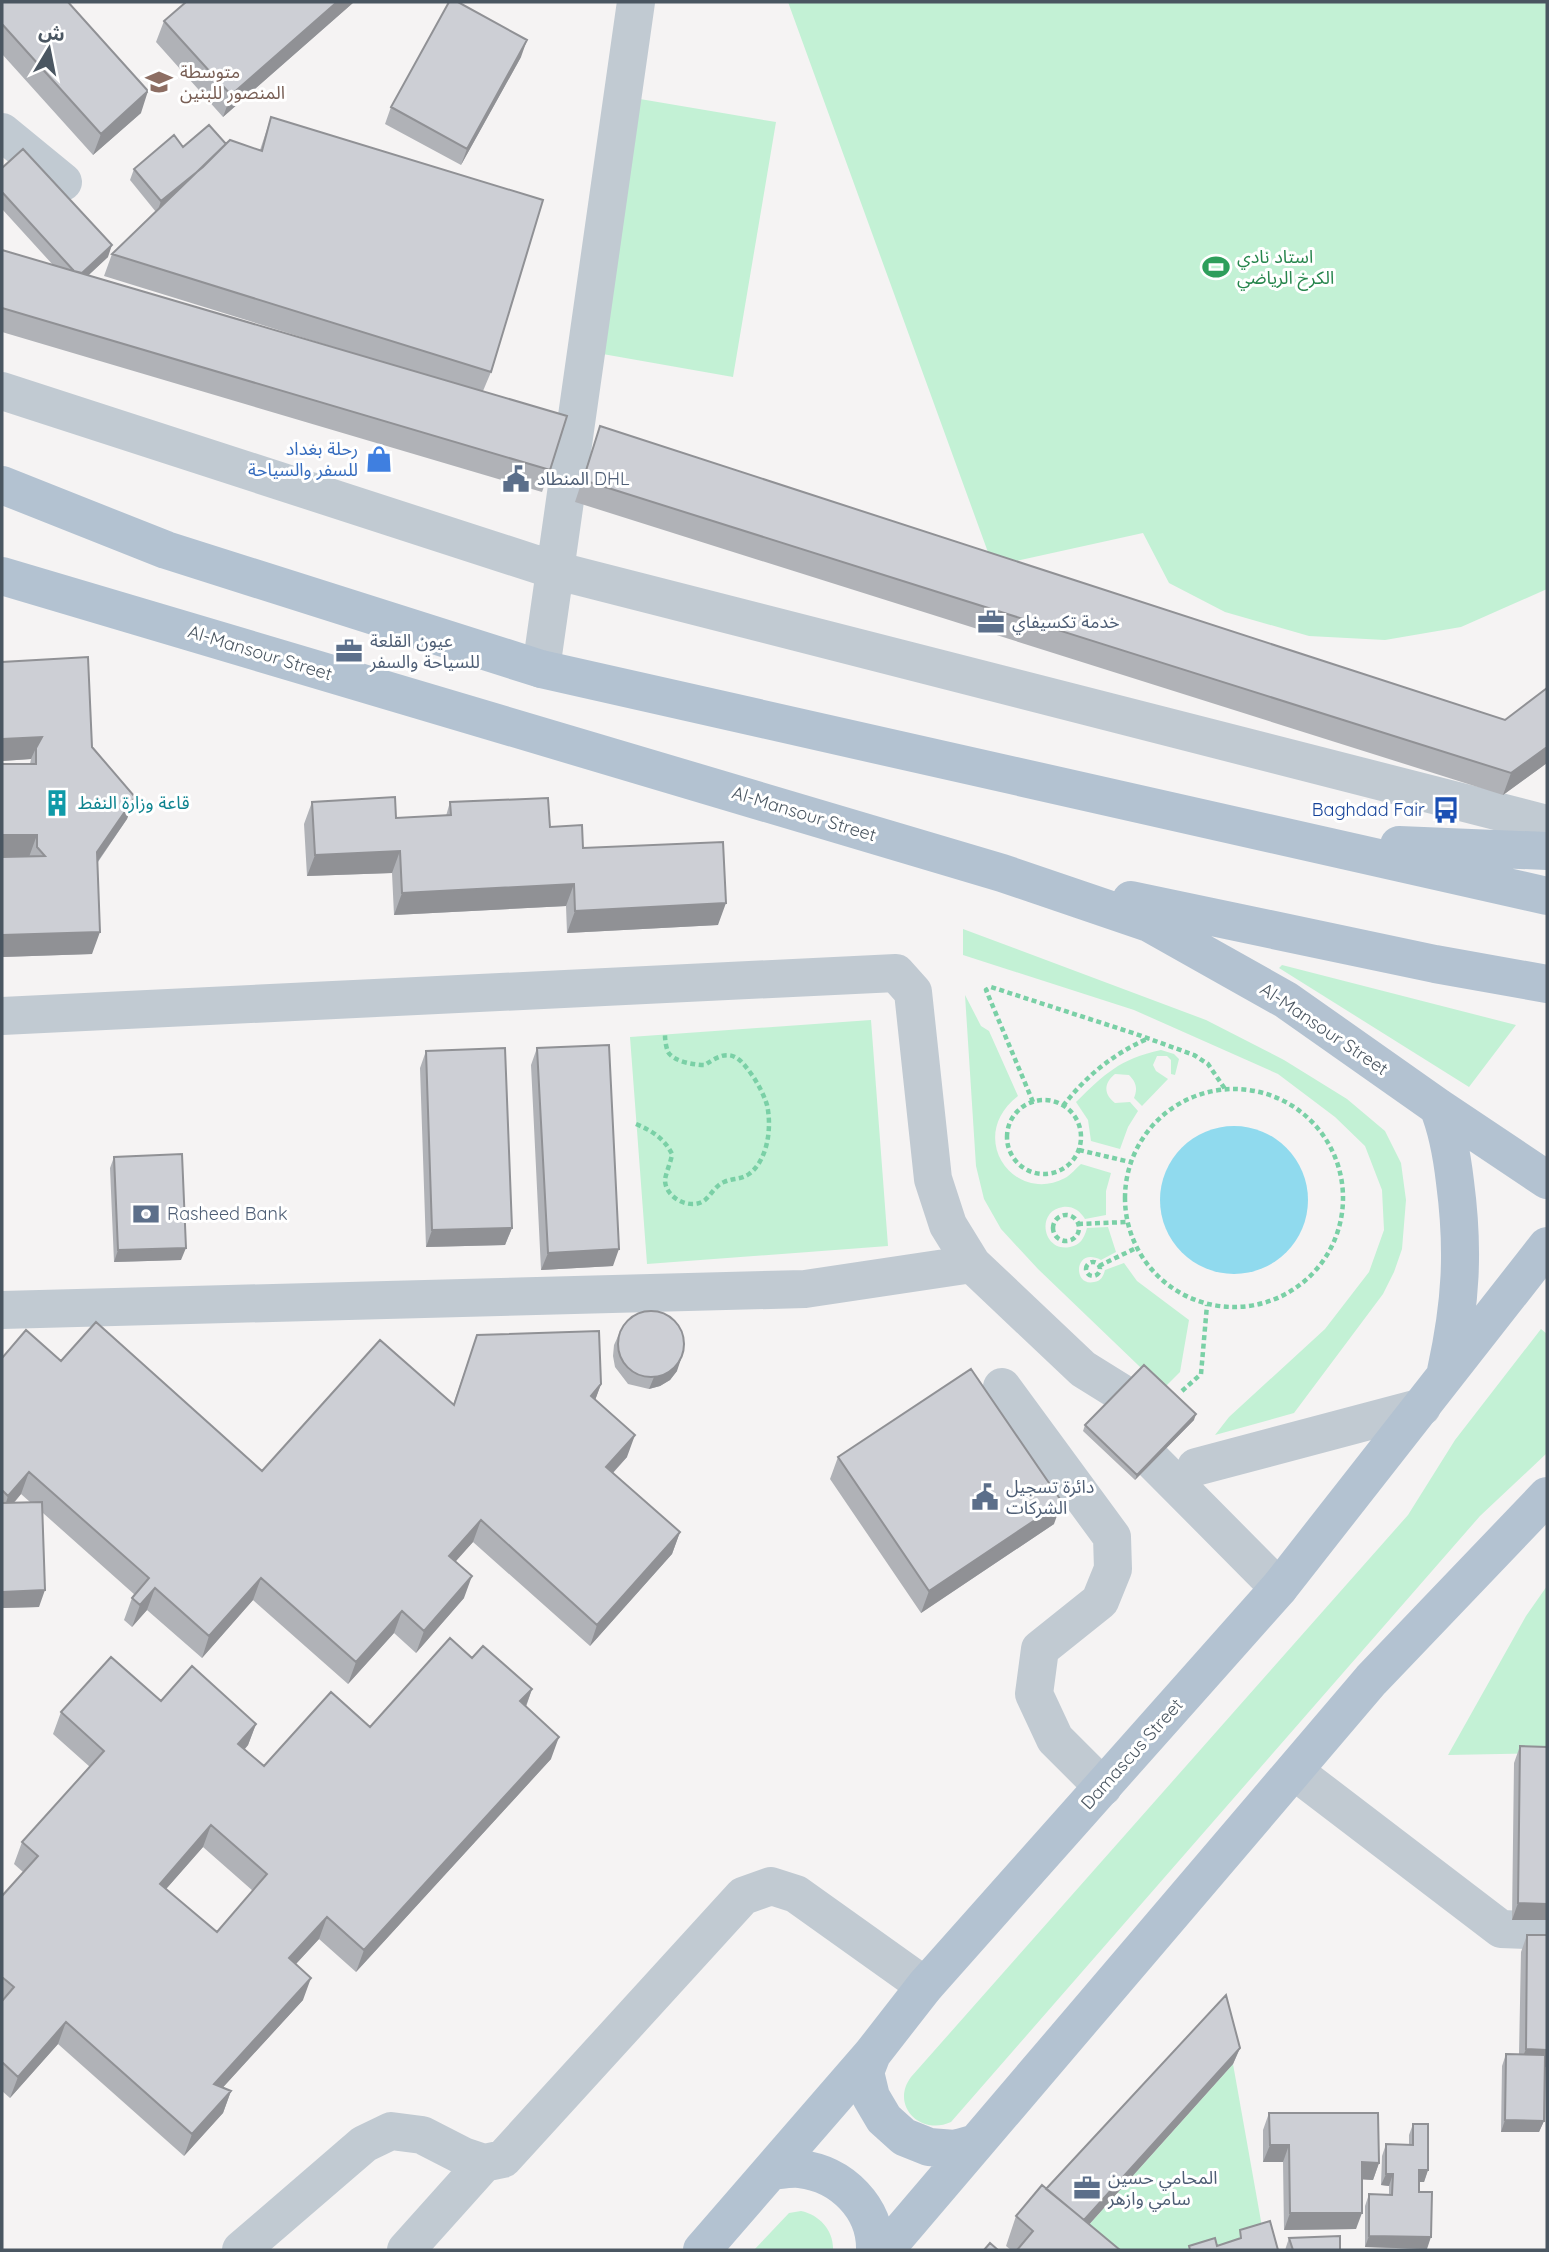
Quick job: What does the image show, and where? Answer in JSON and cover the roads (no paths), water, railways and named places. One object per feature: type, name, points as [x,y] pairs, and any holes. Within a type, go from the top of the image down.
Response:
[{"type":"main road","points":[[2,485],[166,550],[541,669],[1547,896]]},
{"type":"main road","name":"Al-Mansour Street","points":[[2,576],[1002,873],[1149,923],[1286,1000],[1547,1181]]},
{"type":"main road","points":[[1302,841],[1546,843]]},
{"type":"main road","points":[[1002,873],[1435,964],[1547,984]]},
{"type":"main road","points":[[1423,1406],[1455,1329],[1461,1277],[1460,1225],[1446,1125],[1438,1107]]},
{"type":"main road","name":"Damascus Street","points":[[702,2250],[872,2054],[925,1986],[1287,1579],[1423,1406],[1540,1264]]},
{"type":"main road","points":[[885,2250],[1371,1680],[1547,1496]]},
{"type":"main road","points":[[872,2054],[865,2072],[871,2097],[884,2119],[904,2137],[929,2147],[955,2149],[976,2143]]},
{"type":"main road","points":[[772,2171],[799,2169],[825,2175],[849,2189],[866,2210],[876,2236],[875,2250]]},
{"type":"lane","points":[[541,669],[636,2]]},
{"type":"lane","points":[[2,132],[63,182]]},
{"type":"lane","points":[[2,391],[554,570],[1546,843]]},
{"type":"lane","points":[[2,1016],[896,973],[913,992],[933,1180],[948,1225],[972,1264],[1083,1369],[1098,1398],[1113,1400]]},
{"type":"lane","points":[[2,1310],[805,1289],[972,1264]]},
{"type":"lane","points":[[1002,1387],[1112,1537],[1113,1569],[1100,1601],[1040,1649],[1034,1694],[1055,1739],[1103,1787]]},
{"type":"lane","points":[[1184,1464],[1423,1406]]},
{"type":"lane","points":[[1184,1464],[1287,1579]]},
{"type":"lane","points":[[1184,1464],[1287,1579]]},
{"type":"lane","points":[[1294,1770],[1502,1929],[1547,1931]]},
{"type":"lane","points":[[406,2250],[484,2164],[503,2159],[743,1896],[771,1886],[796,1894],[925,1986]]},
{"type":"lane","points":[[256,2246],[364,2144],[391,2131],[422,2135],[484,2164]]},
{"type":"water","points":[[1234,1126],[1262,1131],[1287,1147],[1303,1172],[1308,1200],[1303,1228],[1287,1253],[1262,1269],[1234,1274],[1206,1269],[1181,1253],[1165,1228],[1160,1200],[1165,1172],[1181,1147],[1206,1131]]},
{"type":"place","name":"متوسطة المنصور للبنين","points":[[159,82]]},
{"type":"place","name":"استاد نادي الكرخ الرياضي","points":[[1216,267]]},
{"type":"place","name":"رحلة بغداد للسفر والسياحة","points":[[379,459]]},
{"type":"place","name":"المنطاد DHL","points":[[516,479]]},
{"type":"place","name":"خدمة تكسيفاي","points":[[991,622]]},
{"type":"place","name":"عيون القلعة للسياحة والسفر","points":[[349,651]]},
{"type":"place","name":"قاعة وزارة النفط","points":[[57,803]]},
{"type":"place","name":"Baghdad Fair","points":[[1446,810]]},
{"type":"place","name":"Rasheed Bank","points":[[146,1214]]},
{"type":"place","name":"دائرة تسجيل الشركات","points":[[985,1497]]},
{"type":"place","name":"المحامي حسين سامي وازهر","points":[[1087,2188]]}]
